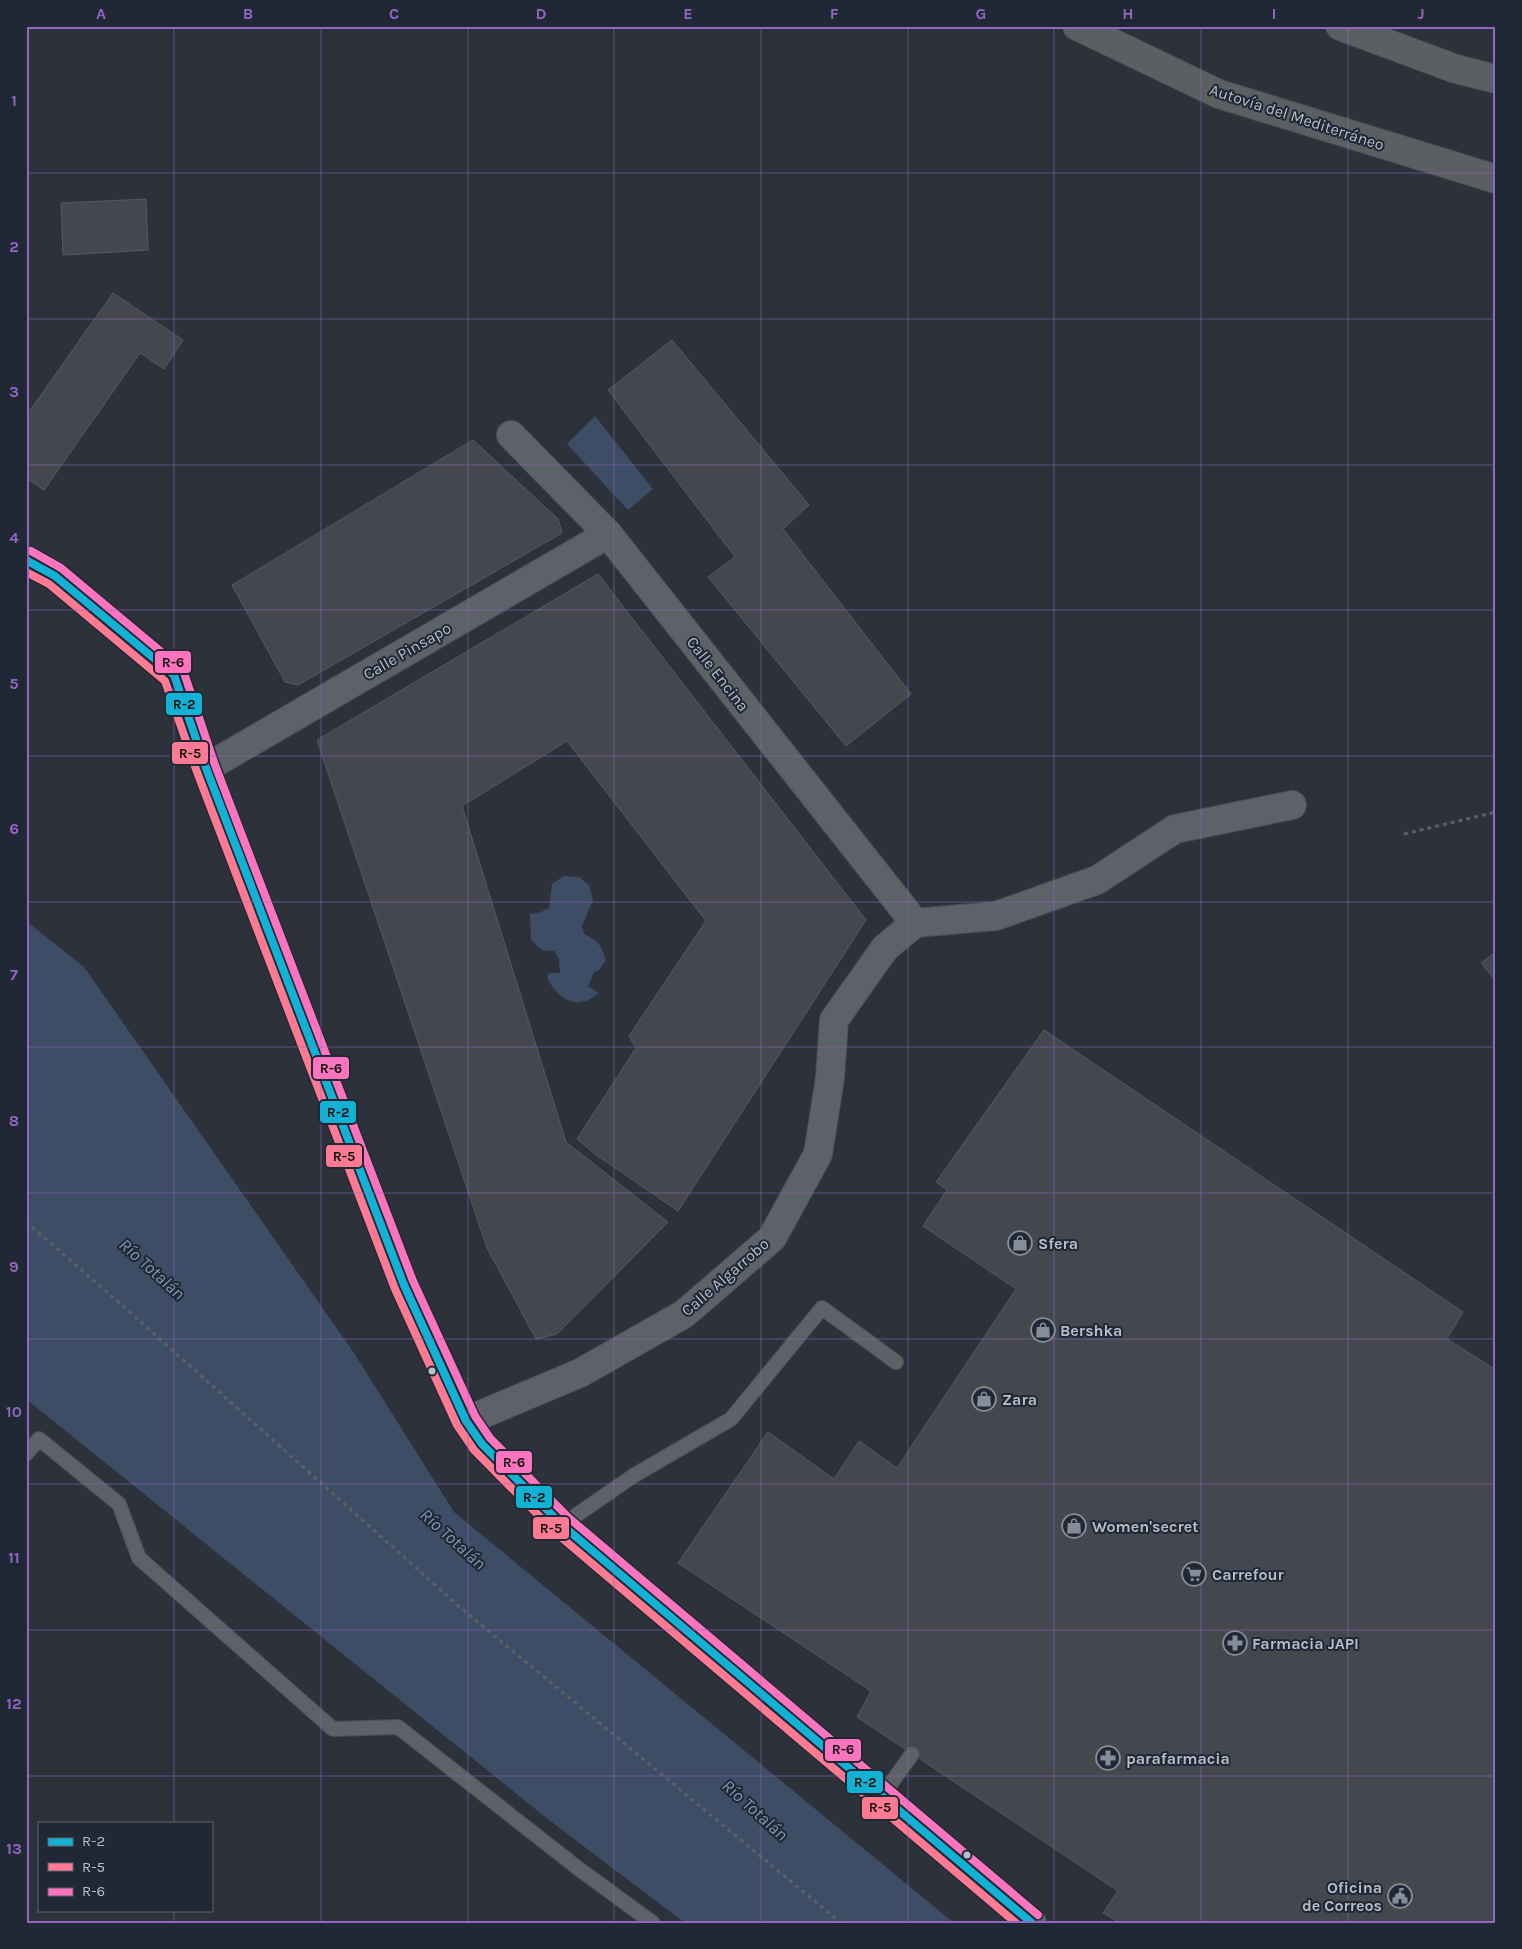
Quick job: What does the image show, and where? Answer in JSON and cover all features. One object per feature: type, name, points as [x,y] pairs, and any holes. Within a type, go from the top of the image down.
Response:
[{"type":"highway","name":"Autovía del Mediterráneo","points":[[1077,26],[1219,94],[1496,179]]},
{"type":"highway","points":[[1340,26],[1456,69],[1496,79]]},
{"type":"street","name":"Calle Encina","points":[[511,435],[608,534],[915,923]]},
{"type":"street","name":"Calle Pinsapo","points":[[206,768],[608,534]]},
{"type":"street","points":[[26,560],[55,576],[174,675],[206,768],[404,1285],[466,1421],[482,1444],[562,1525],[1032,1923]]},
{"type":"street","points":[[915,923],[996,916],[1097,880],[1174,829],[1292,805]]},
{"type":"street","name":"Calle Algarrobo","points":[[466,1421],[580,1373],[684,1314],[772,1238],[818,1154],[830,1078],[834,1020],[885,948],[915,923]]},
{"type":"lane","points":[[562,1525],[633,1476],[731,1418],[822,1308],[896,1362]]},
{"type":"lane","points":[[26,1454],[39,1439],[119,1504],[139,1558],[333,1729],[398,1727],[579,1869],[653,1923]]},
{"type":"lane","points":[[882,1796],[912,1754]]},
{"type":"path","points":[[1404,834],[1496,812]]},
{"type":"path","points":[[26,1222],[115,1299],[462,1610],[841,1923]]},
{"type":"water","points":[[595,416],[653,489],[628,510],[567,444]]},
{"type":"water","points":[[564,876],[579,877],[589,885],[593,900],[582,926],[584,934],[596,941],[601,947],[606,960],[599,970],[594,972],[588,986],[599,993],[589,1000],[578,1002],[572,1002],[562,997],[547,978],[549,973],[560,973],[559,959],[554,951],[542,950],[531,940],[530,914],[549,908],[552,884]]},
{"type":"water","name":"Río Totalán","points":[[26,921],[84,967],[354,1353],[454,1512],[954,1923],[685,1923],[549,1820],[26,1399]]},
{"type":"building","points":[[146,199],[148,250],[63,255],[61,203]]},
{"type":"building","points":[[113,293],[183,340],[164,369],[140,353],[44,490],[26,478],[26,416]]},
{"type":"building","points":[[672,340],[809,505],[783,529],[911,694],[846,746],[708,577],[735,557],[608,390]]},
{"type":"building","points":[[473,440],[558,519],[562,533],[298,685],[285,682],[232,585]]},
{"type":"building","points":[[598,574],[866,920],[678,1211],[595,1154],[577,1139],[636,1048],[629,1036],[706,921],[567,741],[462,806],[566,1142],[668,1222],[557,1334],[536,1339],[487,1248],[317,740]]},
{"type":"building","points":[[1496,952],[1496,981],[1481,963]]},
{"type":"building","points":[[1044,1030],[1463,1312],[1447,1339],[1496,1370],[1496,1923],[1120,1923],[1103,1913],[1118,1891],[857,1717],[871,1691],[678,1563],[768,1432],[834,1479],[859,1441],[897,1468],[1016,1289],[923,1226],[947,1190],[936,1182]]},
{"type":"transit line","name":"R-6","points":[[31,551],[61,568],[183,670],[215,765],[413,1281],[475,1416],[490,1438],[569,1518],[1038,1915]]},
{"type":"transit line","name":"R-2","points":[[26,560],[55,576],[174,675],[206,768],[404,1285],[466,1421],[482,1444],[562,1525],[1032,1923]]},
{"type":"transit line","name":"R-5","points":[[26,572],[49,584],[165,681],[197,772],[395,1289],[457,1425],[474,1450],[556,1533],[1016,1923]]},
{"type":"place","name":"Sfera","points":[[1020,1243]]},
{"type":"place","name":"Bershka","points":[[1043,1330]]},
{"type":"place","name":"Zara","points":[[984,1399]]},
{"type":"place","name":"Women'secret","points":[[1074,1526]]},
{"type":"place","name":"Carrefour","points":[[1194,1574]]},
{"type":"place","name":"Farmacia JAPI","points":[[1235,1643]]},
{"type":"place","name":"parafarmacia","points":[[1108,1758]]},
{"type":"place","name":"Oficina de Correos","points":[[1400,1896]]}]
